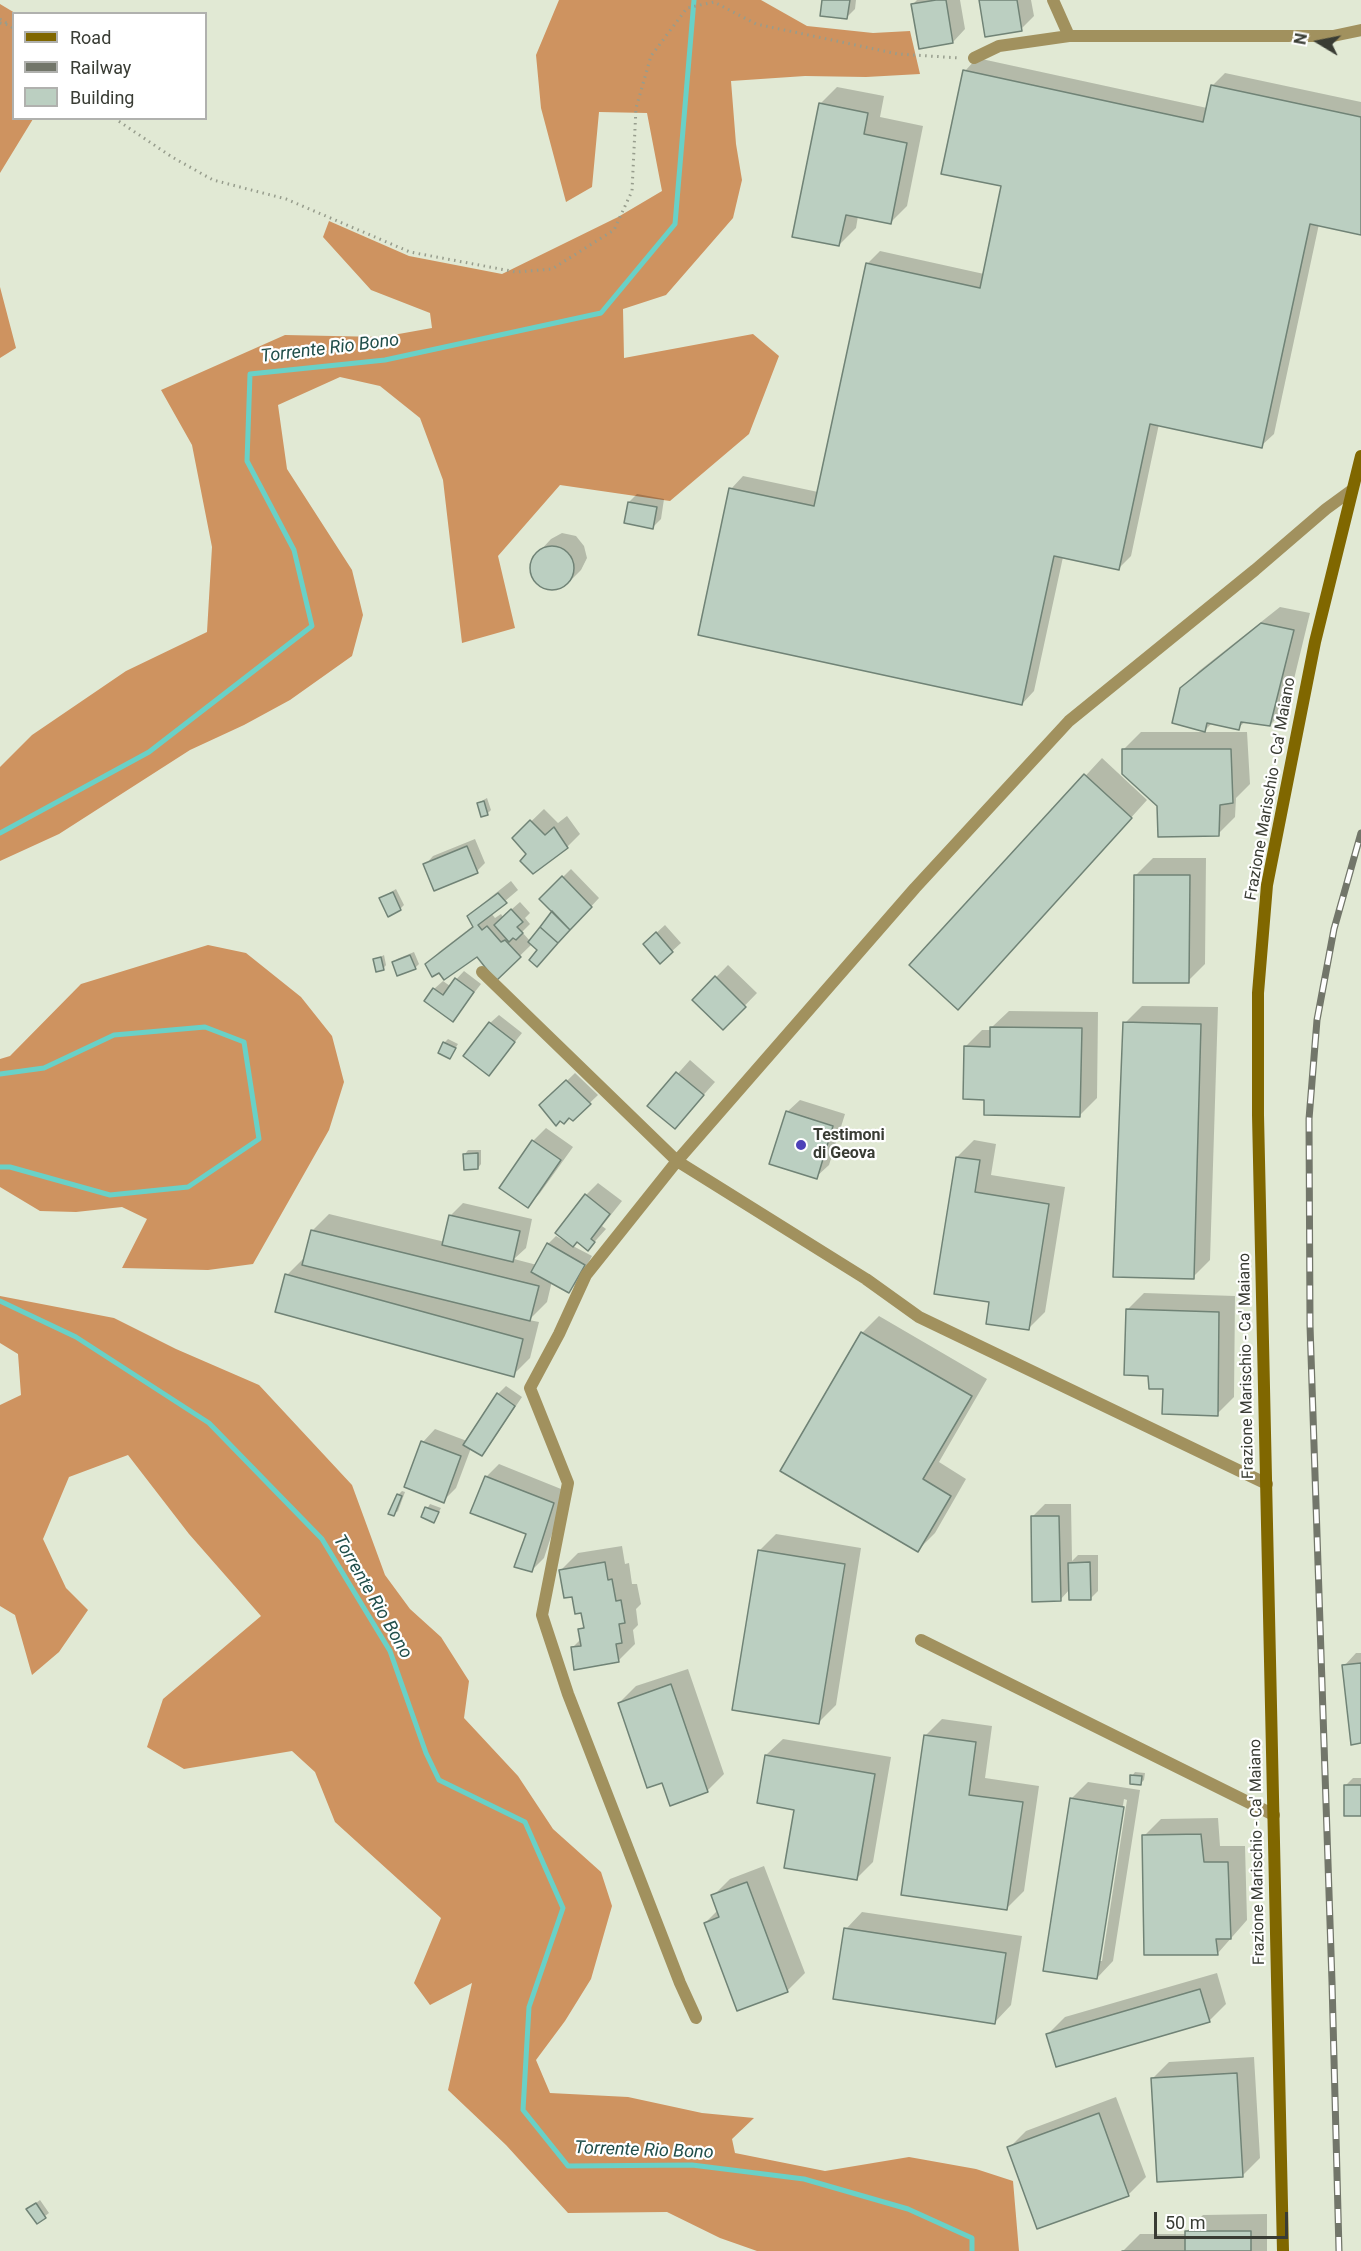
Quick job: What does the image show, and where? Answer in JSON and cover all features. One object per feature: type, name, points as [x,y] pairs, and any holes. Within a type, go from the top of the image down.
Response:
[{"type":"main road","name":"Frazione Marischio - Ca' Maiano","points":[[1283,2251],[1258,1115],[1260,972],[1267,885],[1315,642],[1361,456]]},
{"type":"street","points":[[1053,0],[1069,36]]},
{"type":"street","points":[[974,58],[999,46],[1069,36],[1333,36],[1361,30]]},
{"type":"street","points":[[696,2018],[568,1694],[542,1615],[568,1483],[530,1388],[559,1334],[586,1275],[678,1161],[915,888],[1069,721],[1352,490]]},
{"type":"street","points":[[482,972],[678,1161],[866,1279],[919,1317],[1267,1484]]},
{"type":"street","points":[[921,1640],[1274,1815]]},
{"type":"path","points":[[117,120],[172,157],[213,180],[286,199],[410,252],[516,272],[552,268],[614,230],[632,191],[636,108],[651,56],[687,8],[715,1],[756,24],[898,54],[974,58]]},
{"type":"path","points":[[0,19],[12,27]]},
{"type":"path","points":[[0,24],[9,25]]},
{"type":"shaded area","points":[[559,0],[761,0],[807,26],[873,33],[910,31],[920,74],[866,77],[805,76],[731,81],[736,144],[742,180],[733,218],[666,295],[623,309],[624,358],[753,334],[779,356],[749,434],[670,501],[560,485],[498,556],[515,628],[462,643],[443,480],[420,418],[380,386],[340,377],[278,405],[287,469],[352,570],[363,615],[352,656],[290,700],[190,750],[59,834],[0,861],[0,767],[32,735],[126,671],[207,632],[212,547],[192,445],[161,390],[285,335],[382,337],[432,328],[430,313],[371,290],[323,237],[329,221],[409,256],[502,274],[618,217],[662,191],[647,113],[599,112],[592,187],[566,202],[541,108],[536,55]]},
{"type":"shaded area","points":[[0,4],[13,12],[12,120],[32,120],[0,173]]},
{"type":"shaded area","points":[[0,287],[16,348],[0,358]]},
{"type":"shaded area","points":[[208,945],[246,953],[301,997],[332,1036],[344,1082],[329,1130],[253,1264],[208,1270],[122,1268],[147,1219],[122,1207],[76,1212],[40,1211],[0,1187],[0,1059],[10,1056],[81,984]]},
{"type":"shaded area","points":[[0,1296],[114,1318],[176,1349],[259,1385],[352,1485],[385,1575],[410,1609],[441,1637],[469,1681],[464,1718],[518,1776],[553,1829],[601,1872],[612,1906],[591,1979],[565,2021],[536,2060],[550,2093],[628,2097],[702,2113],[754,2118],[732,2139],[735,2153],[825,2171],[909,2157],[976,2169],[1013,2181],[1019,2251],[757,2251],[720,2238],[667,2212],[568,2213],[506,2145],[448,2090],[472,1983],[430,2005],[414,1983],[441,1918],[335,1822],[315,1772],[292,1751],[184,1769],[147,1747],[163,1699],[261,1616],[189,1534],[128,1455],[69,1477],[43,1539],[66,1588],[88,1610],[59,1652],[32,1675],[15,1615],[0,1606],[0,1405],[21,1395],[18,1354],[0,1343]]},
{"type":"building","points":[[822,0],[850,0],[847,19],[820,16]]},
{"type":"building","points":[[946,0],[953,43],[919,49],[911,4]]},
{"type":"building","points":[[979,0],[1017,0],[1022,31],[985,37]]},
{"type":"building","points":[[963,70],[1203,122],[1211,85],[1361,117],[1361,235],[1310,224],[1262,448],[1150,424],[1119,570],[1054,556],[1022,705],[698,635],[729,488],[814,506],[866,263],[980,288],[1001,186],[941,174]]},
{"type":"building","points":[[819,103],[868,113],[864,134],[907,143],[891,224],[846,215],[839,246],[792,237]]},
{"type":"building","points":[[628,502],[657,507],[653,529],[624,523]]},
{"type":"building","points":[[552,546],[568,552],[574,568],[568,584],[552,590],[536,584],[530,568],[536,552]]},
{"type":"building","points":[[1261,623],[1294,630],[1270,726],[1241,722],[1239,730],[1207,723],[1205,732],[1172,723],[1180,688]]},
{"type":"building","points":[[1122,749],[1231,749],[1233,803],[1220,805],[1219,836],[1158,837],[1157,806],[1122,774]]},
{"type":"building","points":[[1084,774],[1132,818],[958,1010],[909,965]]},
{"type":"building","points":[[484,801],[488,815],[481,817],[477,803]]},
{"type":"building","points":[[530,820],[545,835],[554,827],[568,848],[533,874],[520,861],[526,854],[512,838]]},
{"type":"building","points":[[467,846],[478,873],[434,891],[423,864]]},
{"type":"building","points":[[1134,875],[1190,875],[1189,983],[1133,983]]},
{"type":"building","points":[[562,876],[592,907],[570,930],[539,899]]},
{"type":"building","points":[[393,892],[401,910],[388,917],[379,898]]},
{"type":"building","points":[[498,893],[507,903],[478,925],[482,930],[487,926],[501,942],[505,940],[521,957],[496,981],[477,957],[444,980],[439,973],[432,977],[425,964],[473,927],[467,916]]},
{"type":"building","points":[[511,909],[523,922],[517,927],[523,933],[516,940],[513,938],[509,942],[494,925]]},
{"type":"building","points":[[552,911],[570,930],[558,943],[540,927]]},
{"type":"building","points":[[540,927],[558,943],[537,967],[529,960],[537,950],[528,942]]},
{"type":"building","points":[[656,932],[673,952],[660,964],[643,944]]},
{"type":"building","points":[[410,955],[416,969],[397,976],[392,962]]},
{"type":"building","points":[[381,957],[384,970],[376,972],[373,959]]},
{"type":"building","points":[[715,976],[746,1007],[723,1030],[692,1000]]},
{"type":"building","points":[[455,978],[474,992],[453,1022],[424,1001],[433,988],[443,995]]},
{"type":"building","points":[[489,1022],[515,1042],[489,1076],[463,1056]]},
{"type":"building","points":[[1123,1022],[1201,1024],[1194,1279],[1113,1277]]},
{"type":"building","points":[[990,1027],[1082,1028],[1080,1117],[984,1115],[984,1100],[963,1099],[964,1046],[990,1047]]},
{"type":"building","points":[[443,1042],[456,1048],[450,1059],[438,1053]]},
{"type":"building","points":[[676,1072],[704,1095],[675,1129],[647,1106]]},
{"type":"building","points":[[566,1080],[591,1104],[573,1121],[569,1118],[564,1124],[560,1121],[556,1126],[539,1105]]},
{"type":"building","name":"Testimoni di Geova","points":[[786,1111],[833,1126],[817,1179],[769,1164]]},
{"type":"building","points":[[532,1140],[561,1160],[528,1208],[499,1188]]},
{"type":"building","points":[[478,1153],[478,1169],[464,1170],[463,1154]]},
{"type":"building","points":[[956,1157],[980,1160],[975,1192],[1049,1204],[1029,1330],[986,1324],[989,1302],[934,1294]]},
{"type":"building","points":[[585,1194],[610,1214],[591,1239],[595,1242],[588,1251],[577,1242],[573,1247],[555,1233]]},
{"type":"building","points":[[449,1215],[520,1231],[513,1262],[442,1245]]},
{"type":"building","points":[[311,1230],[539,1286],[530,1321],[302,1265]]},
{"type":"building","points":[[547,1243],[585,1265],[569,1293],[531,1272]]},
{"type":"building","points":[[285,1274],[523,1339],[514,1377],[275,1312]]},
{"type":"building","points":[[1126,1309],[1219,1312],[1218,1416],[1162,1414],[1163,1389],[1149,1389],[1148,1376],[1124,1375]]},
{"type":"building","points":[[861,1332],[972,1396],[923,1479],[951,1496],[918,1552],[780,1471]]},
{"type":"building","points":[[497,1393],[515,1406],[482,1456],[463,1445]]},
{"type":"building","points":[[421,1441],[461,1456],[444,1503],[404,1487]]},
{"type":"building","points":[[485,1476],[554,1503],[532,1572],[514,1567],[526,1534],[470,1513]]},
{"type":"building","points":[[397,1494],[402,1496],[394,1516],[388,1514]]},
{"type":"building","points":[[425,1507],[439,1512],[434,1523],[421,1517]]},
{"type":"building","points":[[1031,1516],[1059,1516],[1061,1601],[1032,1602]]},
{"type":"building","points":[[758,1550],[845,1564],[819,1724],[732,1710]]},
{"type":"building","points":[[605,1562],[608,1580],[612,1579],[616,1601],[621,1600],[625,1623],[619,1624],[622,1643],[616,1644],[619,1662],[574,1670],[571,1647],[581,1646],[578,1629],[584,1628],[581,1613],[575,1614],[572,1597],[564,1598],[559,1570]]},
{"type":"building","points":[[1090,1562],[1091,1600],[1069,1600],[1068,1563]]},
{"type":"building","points":[[1361,1663],[1361,1743],[1351,1745],[1342,1665]]},
{"type":"building","points":[[671,1684],[708,1792],[670,1806],[662,1783],[647,1788],[618,1703]]},
{"type":"building","points":[[924,1735],[976,1742],[969,1795],[1023,1802],[1007,1910],[901,1895]]},
{"type":"building","points":[[765,1755],[875,1774],[857,1880],[784,1868],[794,1810],[757,1803]]},
{"type":"building","points":[[1130,1775],[1142,1776],[1141,1785],[1130,1784]]},
{"type":"building","points":[[1344,1785],[1361,1785],[1361,1816],[1344,1816]]},
{"type":"building","points":[[1070,1798],[1124,1807],[1097,1979],[1043,1971]]},
{"type":"building","points":[[1201,1834],[1204,1862],[1228,1862],[1231,1939],[1216,1939],[1218,1955],[1144,1955],[1142,1835]]},
{"type":"building","points":[[747,1882],[788,1992],[737,2011],[704,1923],[719,1917],[711,1895]]},
{"type":"building","points":[[844,1928],[1006,1953],[995,2024],[833,1999]]},
{"type":"building","points":[[1200,1989],[1210,2022],[1056,2067],[1046,2034]]},
{"type":"building","points":[[1237,2073],[1243,2177],[1157,2182],[1151,2078]]},
{"type":"building","points":[[1099,2113],[1129,2196],[1037,2229],[1007,2147]]},
{"type":"building","points":[[36,2203],[46,2218],[37,2224],[26,2209]]},
{"type":"building","points":[[1185,2231],[1251,2231],[1251,2251],[1185,2251]]},
{"type":"waterway","name":"Torrente Rio Bono","points":[[0,833],[149,752],[312,626],[294,550],[247,461],[250,374],[385,360],[601,313],[675,224],[694,0]]},
{"type":"waterway","name":"Torrente Rio Bono","points":[[0,1074],[44,1068],[114,1035],[205,1027],[244,1042],[259,1139],[188,1187],[110,1195],[10,1167],[0,1167]]},
{"type":"waterway","name":"Torrente Rio Bono","points":[[0,1301],[76,1337],[209,1423],[322,1539],[390,1651],[426,1753],[439,1780],[525,1822],[563,1908],[529,2007],[523,2110],[568,2166],[692,2165],[804,2179],[908,2209],[972,2238],[972,2251]]},
{"type":"railway","points":[[1339,2251],[1310,1325],[1309,1119],[1317,1020],[1334,929],[1361,833]]},
{"type":"place","name":"Testimoni di Geova","points":[[801,1145]]}]
